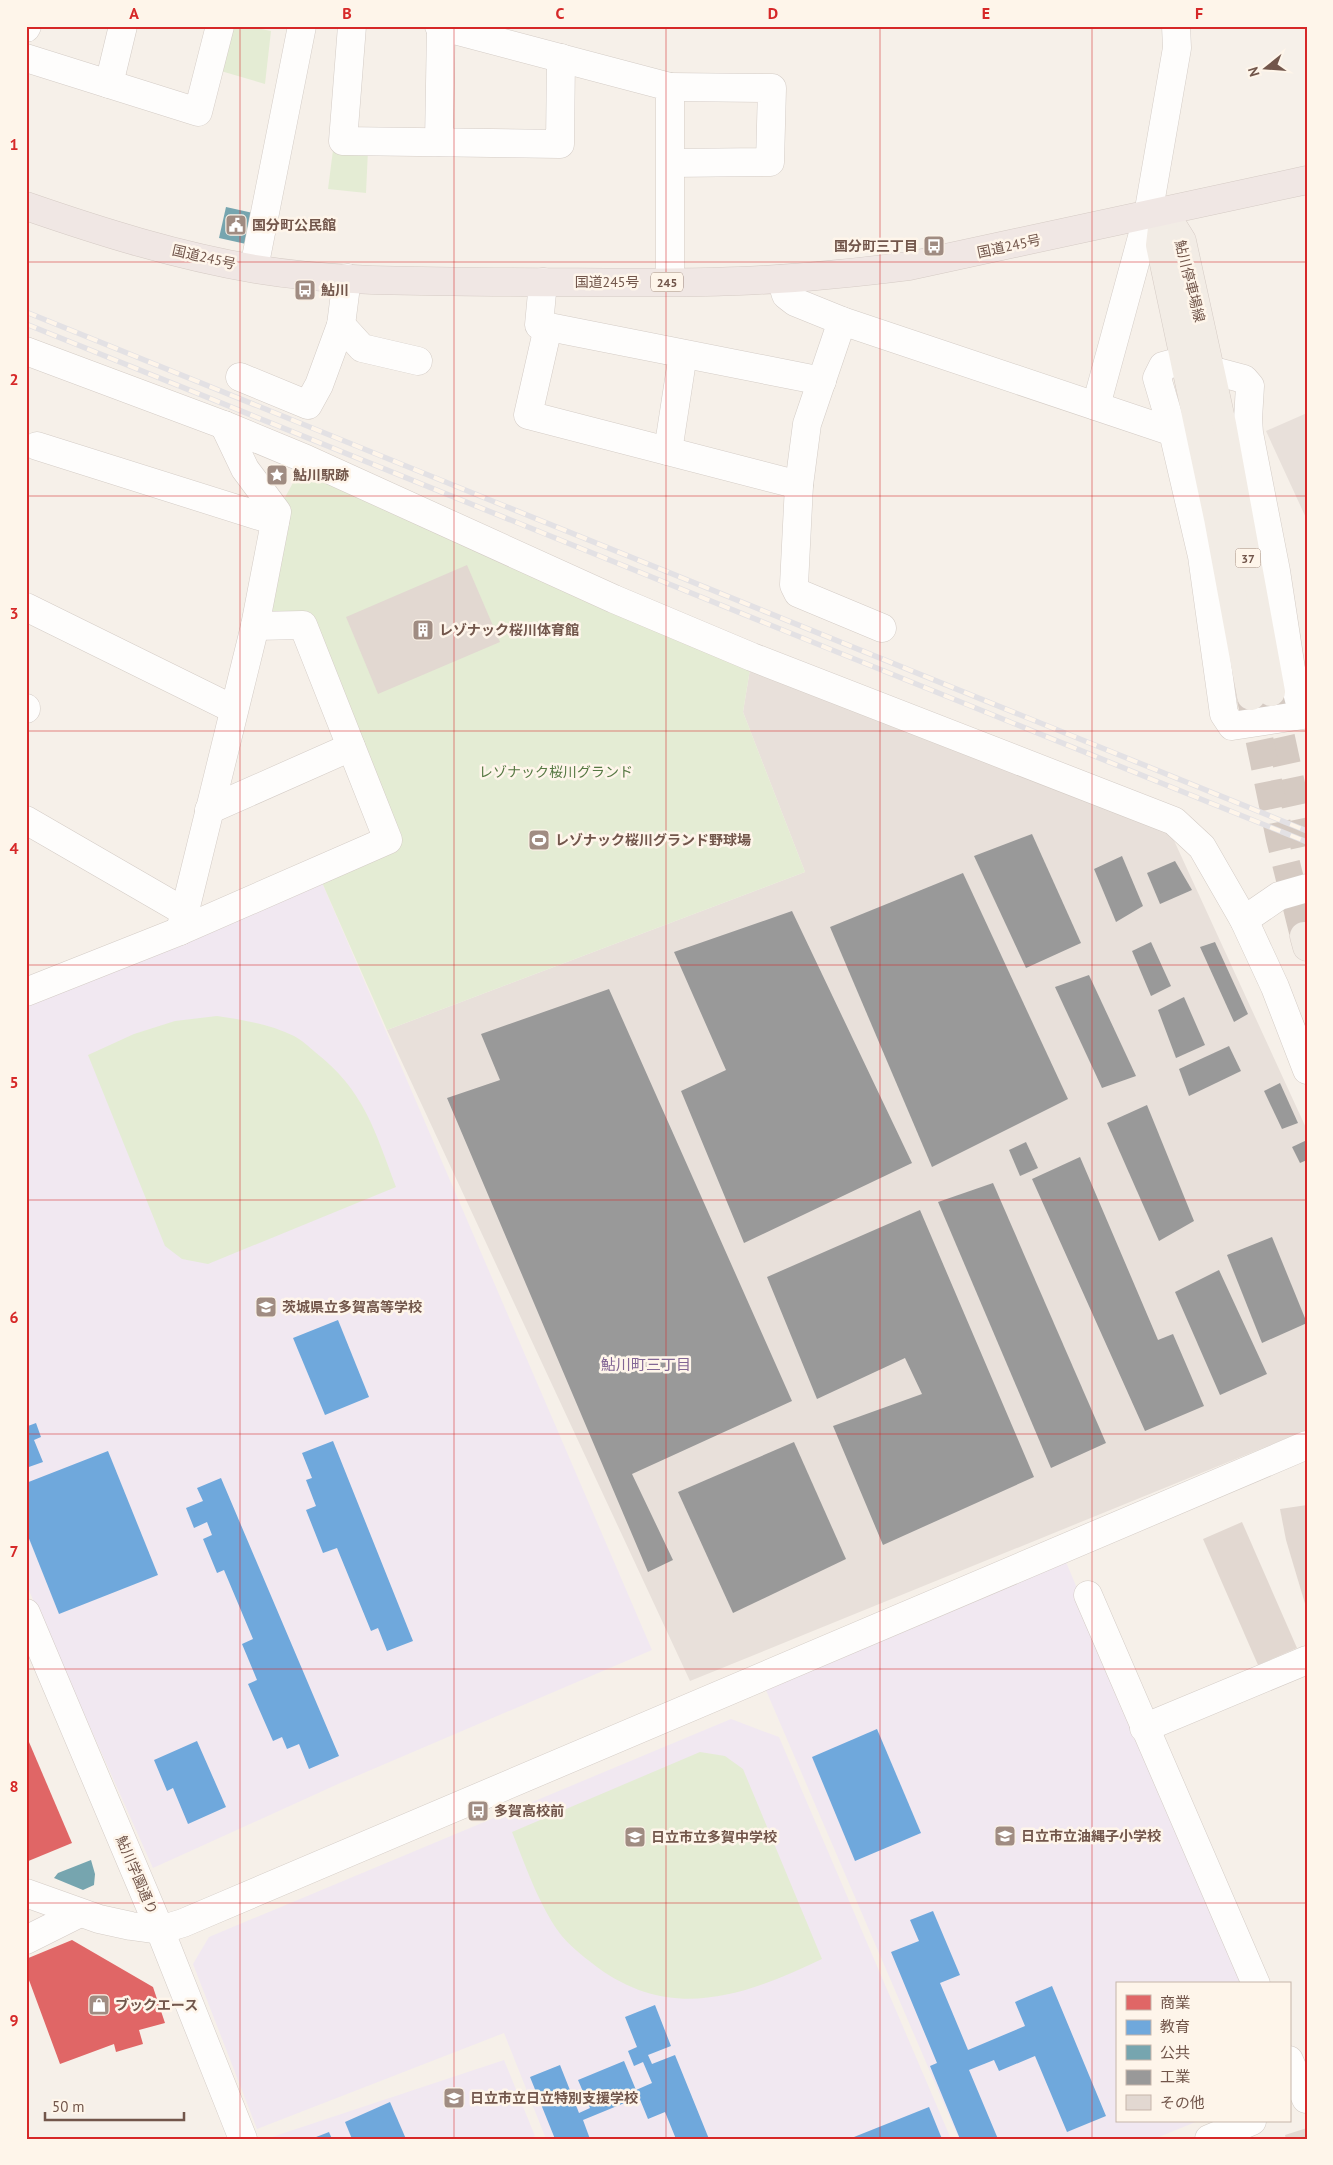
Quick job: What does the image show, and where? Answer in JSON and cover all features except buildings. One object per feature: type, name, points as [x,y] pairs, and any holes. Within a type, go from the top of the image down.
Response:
[{"type":"highway","name":"国道245号","points":[[26,206],[139,242],[193,256],[254,268],[347,278],[543,282],[670,282],[781,279],[909,266],[1307,180]]},
{"type":"main road","name":"鮎川停車場線","points":[[1156,214],[1182,241],[1245,544],[1261,694],[1218,518],[1160,245],[1156,214]]},
{"type":"street","points":[[109,84],[124,26]]},
{"type":"street","points":[[26,58],[198,112],[220,26]]},
{"type":"street","points":[[254,268],[302,26]]},
{"type":"street","points":[[352,26],[343,141],[560,144],[561,58]]},
{"type":"street","points":[[1096,406],[1156,214],[1177,48],[1176,26]]},
{"type":"street","points":[[439,142],[440,27],[670,87],[772,88],[770,162],[671,162]]},
{"type":"street","points":[[670,87],[670,282]]},
{"type":"street","points":[[240,377],[308,405],[319,385],[341,325],[347,278]]},
{"type":"street","points":[[781,279],[786,295],[795,302],[842,321],[1173,432]]},
{"type":"street","points":[[543,282],[539,325],[822,381]]},
{"type":"street","points":[[842,321],[807,424],[799,485],[794,585],[798,593],[882,628]]},
{"type":"street","points":[[341,325],[362,348],[418,361]]},
{"type":"street","points":[[548,327],[528,415],[799,485]]},
{"type":"street","points":[[26,352],[224,425],[306,458],[614,599],[752,657],[1174,821],[1202,847],[1244,920],[1275,987],[1307,1070]]},
{"type":"street","points":[[668,451],[683,354]]},
{"type":"street","points":[[1185,360],[1163,366],[1157,378],[1173,432],[1202,556],[1224,714],[1232,726],[1302,715],[1291,669],[1276,572],[1249,433],[1250,386],[1244,379],[1210,370]]},
{"type":"street","points":[[182,922],[255,626],[277,512],[245,469],[224,425]]},
{"type":"street","points":[[30,452],[275,521]]},
{"type":"street","points":[[26,608],[234,709]]},
{"type":"street","points":[[26,992],[182,922],[388,840],[304,625],[255,626]]},
{"type":"street","points":[[209,810],[351,747]]},
{"type":"street","points":[[26,820],[182,922]]},
{"type":"street","points":[[1244,920],[1279,896],[1307,888]]},
{"type":"street","points":[[26,1893],[107,1921],[160,1930],[204,1914],[1307,1445]]},
{"type":"street","points":[[1088,1595],[1255,1982]]},
{"type":"street","name":"鮎川学園通り","points":[[26,1613],[160,1930],[243,2139]]},
{"type":"street","points":[[1144,1728],[1307,1660]]},
{"type":"street","points":[[26,1940],[80,1912]]},
{"type":"street","points":[[1290,2062],[1307,2099],[1290,2106]]},
{"type":"street","points":[[1209,2139],[1250,2122]]},
{"type":"shaded area","points":[[1307,413],[1307,520],[1266,431]]},
{"type":"shaded area","points":[[752,657],[1166,823],[1307,1130],[1307,1430],[690,1681],[387,1030],[805,872],[743,712]]},
{"type":"shaded area","name":"茨城県立多賀高等学校","points":[[317,871],[652,1650],[338,1784],[153,1868],[26,1584],[26,992]]},
{"type":"shaded area","name":"日立市立油縄子小学校","points":[[1066,1562],[1243,1982],[1116,1982],[1116,2122],[1196,2122],[1154,2139],[959,2139],[765,1688]]},
{"type":"shaded area","name":"日立市立多賀中学校","points":[[731,1719],[779,1737],[951,2139],[546,2139],[504,2033],[257,2129],[193,1964],[209,1937]]},
{"type":"shaded area","name":"日立市立日立特別支援学校","points":[[504,2060],[535,2136],[529,2139],[266,2139]]},
{"type":"green space","points":[[224,26],[246,26],[271,31],[265,84],[214,69]]},
{"type":"green space","points":[[333,150],[368,150],[366,193],[328,189]]},
{"type":"green space","name":"レゾナック桜川グランド","points":[[306,459],[752,657],[743,712],[805,872],[387,1030],[317,871],[387,840],[304,626],[255,626],[277,512]]},
{"type":"green space","points":[[217,1016],[276,1028],[303,1042],[332,1066],[357,1097],[366,1113],[396,1187],[208,1264],[182,1259],[165,1246],[88,1055],[134,1034],[175,1021]]},
{"type":"green space","points":[[700,1752],[725,1756],[743,1769],[822,1959],[794,1972],[737,1992],[710,1998],[682,1999],[654,1994],[625,1984],[597,1967],[572,1947],[556,1929],[540,1900],[512,1832]]},
{"type":"tunnel","points":[[1272,696],[1307,858]]},
{"type":"tunnel","points":[[1251,699],[1280,839],[1304,936]]},
{"type":"railway","points":[[26,312],[1307,831]]},
{"type":"railway","points":[[26,324],[1307,842]]},
{"type":"place","name":"国分町公民館","points":[[236,225]]},
{"type":"place","name":"国分町三丁目","points":[[934,246]]},
{"type":"place","name":"鮎川","points":[[305,290]]},
{"type":"place","name":"鮎川駅跡","points":[[277,475]]},
{"type":"place","name":"レゾナック桜川体育館","points":[[423,630]]},
{"type":"place","name":"レゾナック桜川グランド野球場","points":[[539,840]]},
{"type":"place","name":"茨城県立多賀高等学校","points":[[266,1307]]},
{"type":"place","name":"多賀高校前","points":[[478,1811]]},
{"type":"place","name":"日立市立油縄子小学校","points":[[1005,1836]]},
{"type":"place","name":"日立市立多賀中学校","points":[[635,1837]]},
{"type":"place","name":"ブックエース","points":[[99,2005]]},
{"type":"place","name":"日立市立日立特別支援学校","points":[[454,2098]]},
{"type":"district","name":"鮎川町三丁目","points":[[646,1364]]}]
